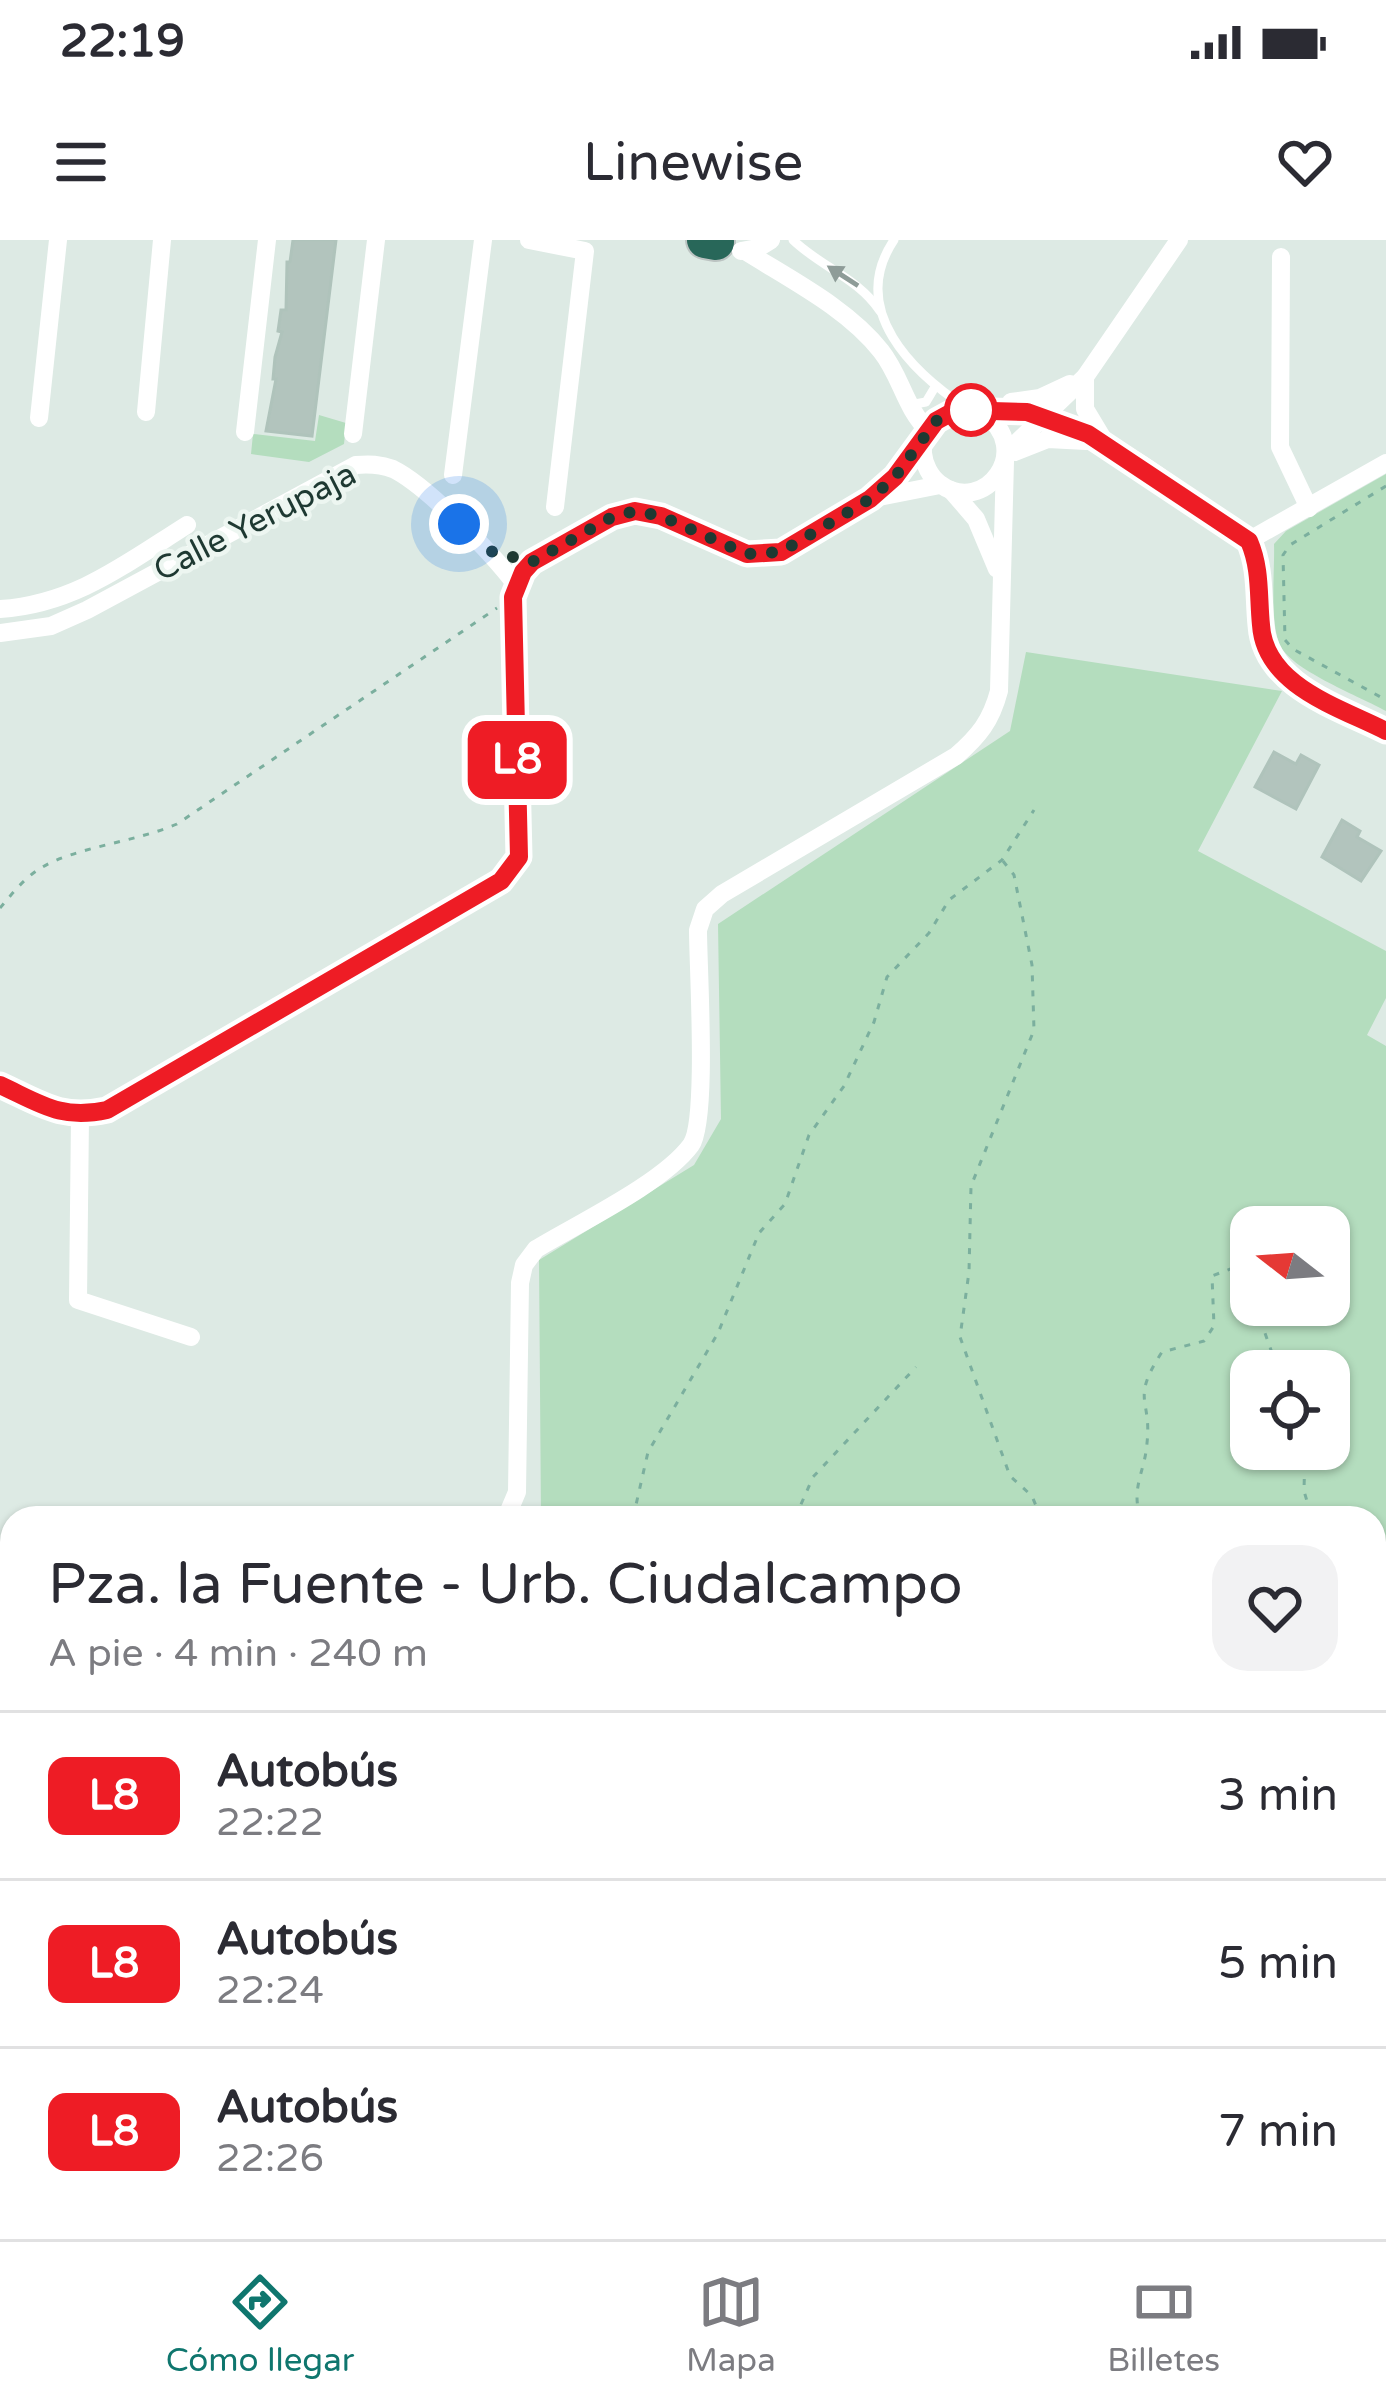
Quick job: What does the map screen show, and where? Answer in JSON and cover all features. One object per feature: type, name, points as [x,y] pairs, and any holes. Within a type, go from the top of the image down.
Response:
[{"type":"street","points":[[39,418],[58,240]]},
{"type":"street","points":[[146,412],[162,240]]},
{"type":"street","points":[[245,432],[267,240]]},
{"type":"street","points":[[353,434],[376,240]]},
{"type":"street","points":[[453,475],[483,240]]},
{"type":"street","points":[[529,240],[585,251],[555,508]]},
{"type":"street","points":[[720,243],[770,240]]},
{"type":"street","points":[[870,499],[946,487],[963,492],[986,487],[1000,473],[1006,457],[1085,377],[1180,240]]},
{"type":"street","points":[[720,243],[803,287],[880,349],[926,436],[926,465],[989,543],[1001,580]]},
{"type":"street","points":[[1281,256],[1280,447],[1309,508]]},
{"type":"street","points":[[803,287],[872,356],[887,375],[904,414],[926,436]]},
{"type":"street","points":[[976,411],[1040,398],[1085,377]]},
{"type":"street","points":[[1085,377],[1085,409],[1108,446]]},
{"type":"street","points":[[0,1085],[56,1112],[80,1116],[107,1110],[501,881],[519,857],[515,591],[532,562],[612,517],[635,511],[661,516],[747,554],[781,552],[870,499],[895,477],[945,414],[1008,410],[1044,416],[1108,446],[1249,541],[1258,562],[1261,632],[1270,661],[1294,684],[1386,731]]},
{"type":"street","points":[[511,1506],[517,1492],[524,1265],[536,1249],[671,1167],[695,1140],[698,930],[705,909],[722,894],[956,756],[992,718],[999,691],[1006,457],[1000,430],[976,411]]},
{"type":"street","points":[[1006,457],[1048,439],[1072,438],[1108,446]]},
{"type":"street","points":[[1249,541],[1386,463]]},
{"type":"street","name":"Calle Yerupaja","points":[[0,633],[52,626],[87,610],[356,465],[377,464],[397,471],[490,551],[515,591]]},
{"type":"street","points":[[0,610],[37,607],[80,591],[187,525]]},
{"type":"street","name":"Calle Yerupaja","points":[[490,551],[532,562]]},
{"type":"street","points":[[80,1116],[78,1300],[190,1337]]},
{"type":"lane","points":[[793,240],[853,280],[886,320]]},
{"type":"lane","points":[[894,240],[880,272],[891,340],[935,387],[976,411]]},
{"type":"lane","points":[[909,405],[926,402],[935,387]]},
{"type":"path","points":[[1386,486],[1290,545],[1283,556],[1285,640],[1293,649],[1386,700]]},
{"type":"path","points":[[0,908],[42,867],[145,838],[177,824],[515,591]]},
{"type":"path","points":[[637,1506],[648,1452],[718,1333],[759,1233],[785,1204],[809,1135],[844,1086],[874,1022],[887,977],[929,933],[949,899],[1002,860],[1034,810]]},
{"type":"path","points":[[1002,860],[1015,875],[1032,965],[1034,1030],[971,1186],[960,1336],[1010,1476],[1036,1506]]},
{"type":"path","points":[[1136,1506],[1136,1481],[1148,1443],[1142,1396],[1148,1373],[1162,1352],[1204,1341],[1214,1326],[1212,1276],[1230,1269]]},
{"type":"path","points":[[800,1506],[813,1477],[916,1367]]},
{"type":"path","points":[[1304,1470],[1308,1506]]},
{"type":"green space","points":[[319,415],[346,423],[344,444],[309,462],[251,454],[253,434],[315,441]]},
{"type":"green space","points":[[1386,474],[1386,711],[1288,656],[1277,637],[1273,597],[1274,544],[1286,531]]},
{"type":"green space","points":[[1026,652],[1282,691],[1198,851],[1386,951],[1386,998],[1367,1035],[1386,1046],[1386,1506],[541,1506],[539,1260],[694,1165],[721,1119],[718,924],[1010,731]]},
{"type":"building","points":[[293,240],[336,240],[312,436],[266,431]]},
{"type":"building","points":[[1274,752],[1296,764],[1301,755],[1319,765],[1296,809],[1255,787]]},
{"type":"building","points":[[1342,820],[1360,831],[1357,837],[1381,851],[1361,881],[1322,857]]},
{"type":"bus line","name":"L8","points":[[0,1085],[56,1112],[80,1116],[107,1110],[501,881],[519,857],[513,597],[532,562],[612,517],[635,511],[661,516],[747,554],[781,552],[870,499],[895,477],[936,421],[956,410],[1027,412],[1088,434],[1249,541],[1258,562],[1261,632],[1270,661],[1294,684],[1386,731]]},
{"type":"route","points":[[459,524],[490,551],[532,562],[612,517],[635,511],[661,516],[747,554],[781,552],[870,499],[895,477],[945,414],[971,410]]}]
